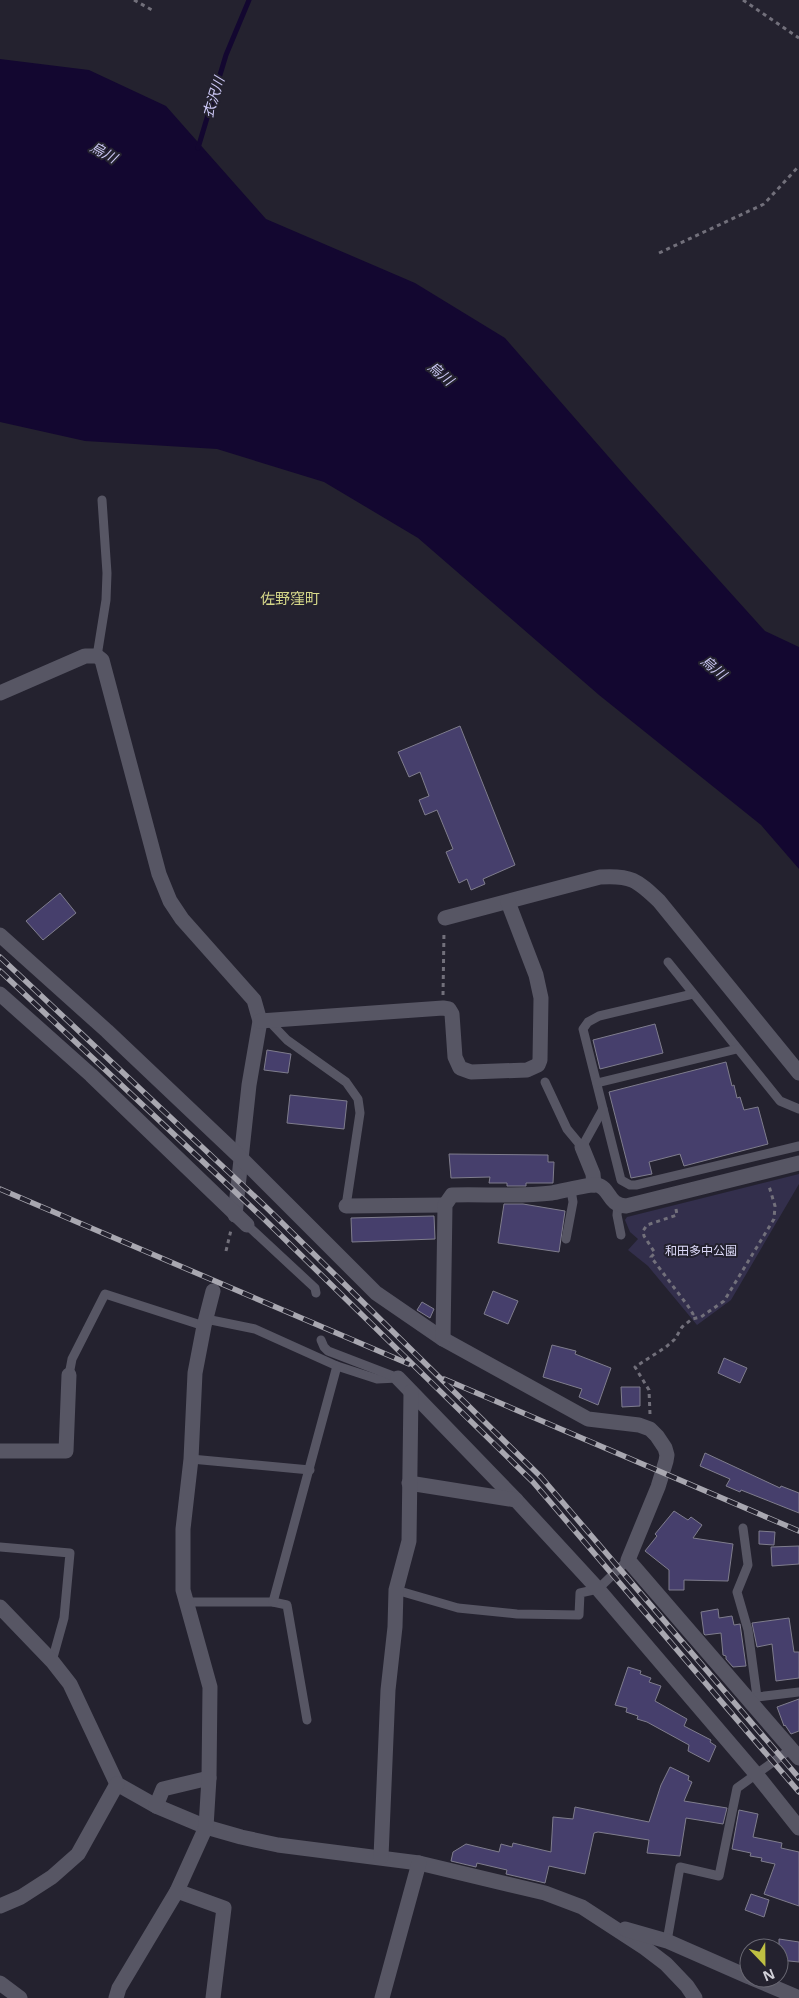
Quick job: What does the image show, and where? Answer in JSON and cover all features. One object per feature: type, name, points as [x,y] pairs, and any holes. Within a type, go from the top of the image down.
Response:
[{"type":"street","points":[[0,693],[85,656],[97,656],[102,660],[159,874],[170,901],[203,944],[254,1000],[264,1021],[249,1085],[235,1215]]},
{"type":"street","points":[[445,918],[600,877],[622,876],[641,884],[659,901],[799,1073]]},
{"type":"street","points":[[264,1021],[443,1008],[449,1009],[452,1014],[455,1057],[456,1063],[460,1068],[471,1072],[527,1070],[538,1065],[540,1060],[541,998],[536,974],[508,902]]},
{"type":"street","points":[[0,935],[108,1031],[376,1293],[442,1338],[588,1419],[639,1425],[650,1429],[662,1441],[667,1455],[665,1467],[628,1560],[753,1700],[795,1754]]},
{"type":"street","points":[[0,994],[98,1082],[246,1226]]},
{"type":"street","points":[[582,1147],[593,1174],[594,1185]]},
{"type":"street","points":[[442,1338],[445,1205],[452,1195],[550,1193],[594,1185],[603,1188],[612,1202],[618,1205],[634,1205],[799,1164]]},
{"type":"street","points":[[346,1206],[445,1205]]},
{"type":"street","points":[[116,1998],[119,1988],[177,1892],[206,1827],[209,1778],[210,1687],[183,1590],[183,1529],[191,1459],[195,1373],[213,1291]]},
{"type":"street","points":[[0,1452],[66,1451],[70,1375]]},
{"type":"street","points":[[398,1378],[516,1500],[598,1589],[756,1774],[799,1828]]},
{"type":"street","points":[[381,1857],[387,1692],[395,1627],[396,1590],[408,1541],[411,1392]]},
{"type":"street","points":[[409,1483],[516,1500]]},
{"type":"street","points":[[1,1611],[52,1661],[70,1684],[117,1784],[156,1806],[206,1827],[241,1837],[278,1845],[419,1863],[545,1893],[582,1907],[611,1925],[666,1964],[687,1986],[695,1998]]},
{"type":"street","points":[[156,1806],[163,1789],[209,1778]]},
{"type":"street","points":[[0,1906],[22,1897],[52,1877],[78,1854],[117,1784]]},
{"type":"street","points":[[382,1998],[419,1863]]},
{"type":"street","points":[[177,1892],[224,1908],[213,1998]]},
{"type":"street","points":[[611,1925],[667,1941],[739,1972]]},
{"type":"street","points":[[0,1983],[20,1998]]},
{"type":"street","points":[[773,1988],[789,1996]]},
{"type":"lane","points":[[97,656],[106,600],[107,574],[102,500]]},
{"type":"lane","points":[[668,962],[780,1101],[799,1109]]},
{"type":"lane","points":[[694,994],[599,1016],[588,1022],[583,1029],[621,1180],[630,1185],[799,1146]]},
{"type":"lane","points":[[264,1021],[287,1040],[346,1082],[358,1099],[360,1113],[346,1206]]},
{"type":"lane","points":[[597,1083],[737,1049]]},
{"type":"lane","points":[[546,1082],[568,1129],[582,1147],[603,1109]]},
{"type":"lane","points":[[566,1240],[572,1202],[571,1190]]},
{"type":"lane","points":[[618,1205],[616,1215],[621,1235]]},
{"type":"lane","points":[[246,1226],[315,1288],[316,1293]]},
{"type":"lane","points":[[70,1375],[72,1359],[105,1294],[205,1322],[255,1329],[337,1366],[377,1379],[398,1378]]},
{"type":"lane","points":[[321,1340],[328,1351],[398,1378]]},
{"type":"lane","points":[[272,1602],[310,1470],[337,1366]]},
{"type":"lane","points":[[191,1459],[310,1470]]},
{"type":"lane","points":[[744,1528],[748,1566],[736,1592],[748,1630],[753,1700],[799,1692]]},
{"type":"lane","points":[[0,1547],[70,1553],[64,1618],[52,1661]]},
{"type":"lane","points":[[396,1590],[458,1608],[517,1614],[579,1615],[580,1593],[598,1589],[628,1560]]},
{"type":"lane","points":[[187,1602],[272,1602],[287,1605],[307,1720]]},
{"type":"lane","points":[[667,1941],[680,1868],[719,1876],[737,1788],[756,1774],[795,1754]]},
{"type":"path","points":[[134,0],[152,10]]},
{"type":"path","points":[[743,0],[799,38]]},
{"type":"path","points":[[659,253],[764,204],[799,166]]},
{"type":"path","points":[[443,1008],[445,918]]},
{"type":"path","points":[[650,1405],[649,1390],[635,1367],[666,1347],[675,1339],[682,1327],[692,1319],[701,1317],[724,1301],[774,1219],[775,1206],[768,1182]]},
{"type":"path","points":[[675,1205],[677,1214],[647,1226],[643,1231],[644,1236],[655,1253],[651,1258],[688,1306],[693,1314],[692,1319]]},
{"type":"path","points":[[226,1251],[235,1215]]},
{"type":"green space","name":"和田多中公園","points":[[799,1174],[799,1184],[731,1300],[697,1325],[648,1266],[628,1250],[638,1239],[630,1232],[625,1220],[627,1217]]},
{"type":"water","name":"烏川","points":[[0,59],[89,70],[166,106],[266,219],[415,283],[505,338],[628,479],[765,631],[799,647],[799,869],[761,825],[599,695],[418,538],[324,482],[217,449],[85,441],[0,422]]},
{"type":"building","points":[[460,726],[515,865],[483,879],[485,884],[471,890],[467,879],[459,883],[446,852],[453,849],[437,810],[425,815],[419,800],[429,796],[420,772],[409,777],[398,752]]},
{"type":"building","points":[[60,893],[76,913],[43,940],[26,921]]},
{"type":"building","points":[[655,1024],[663,1053],[600,1069],[593,1040]]},
{"type":"building","points":[[267,1050],[291,1054],[288,1073],[264,1070]]},
{"type":"building","points":[[726,1062],[732,1086],[734,1085],[737,1098],[740,1097],[744,1110],[758,1107],[768,1144],[684,1166],[680,1154],[649,1162],[652,1174],[631,1178],[609,1092]]},
{"type":"building","points":[[290,1095],[347,1101],[344,1129],[287,1123]]},
{"type":"building","points":[[449,1154],[548,1155],[548,1162],[554,1162],[553,1183],[526,1183],[526,1186],[507,1186],[507,1183],[489,1183],[490,1177],[451,1178]]},
{"type":"building","points":[[504,1204],[523,1204],[565,1211],[559,1252],[498,1243]]},
{"type":"building","points":[[434,1216],[435,1239],[352,1242],[351,1218]]},
{"type":"building","points":[[493,1291],[518,1301],[508,1324],[484,1314]]},
{"type":"building","points":[[422,1302],[434,1309],[430,1318],[417,1310]]},
{"type":"building","points":[[552,1345],[576,1351],[575,1354],[611,1368],[598,1405],[579,1397],[582,1389],[543,1377]]},
{"type":"building","points":[[724,1358],[747,1368],[740,1383],[718,1373]]},
{"type":"building","points":[[621,1387],[640,1387],[640,1406],[622,1407]]},
{"type":"building","points":[[705,1453],[780,1488],[781,1486],[799,1493],[799,1513],[726,1486],[730,1479],[700,1466]]},
{"type":"building","points":[[674,1511],[688,1520],[691,1517],[702,1525],[693,1538],[733,1544],[728,1581],[684,1580],[684,1590],[669,1590],[669,1570],[645,1551],[657,1536],[655,1534]]},
{"type":"building","points":[[759,1531],[775,1532],[774,1545],[759,1544]]},
{"type":"building","points":[[799,1546],[799,1564],[772,1566],[771,1547]]},
{"type":"building","points":[[718,1609],[719,1618],[732,1616],[734,1625],[740,1624],[746,1666],[733,1667],[726,1659],[726,1656],[723,1655],[721,1633],[704,1634],[701,1612]]},
{"type":"building","points":[[789,1618],[794,1652],[799,1652],[799,1678],[776,1681],[772,1644],[757,1647],[752,1623]]},
{"type":"building","points":[[628,1667],[641,1671],[640,1674],[651,1678],[649,1682],[661,1686],[655,1701],[687,1719],[684,1726],[711,1740],[710,1742],[716,1746],[709,1762],[688,1751],[689,1745],[647,1722],[637,1719],[638,1716],[626,1712],[627,1708],[615,1705]]},
{"type":"building","points":[[799,1699],[799,1731],[791,1734],[784,1726],[777,1707]]},
{"type":"building","points":[[670,1767],[689,1776],[688,1780],[692,1782],[684,1801],[727,1808],[723,1824],[686,1818],[680,1856],[647,1853],[649,1840],[598,1832],[594,1833],[585,1874],[549,1866],[545,1883],[506,1874],[507,1870],[477,1863],[476,1867],[451,1861],[453,1852],[466,1844],[499,1852],[501,1844],[512,1847],[513,1843],[551,1852],[553,1817],[573,1819],[575,1807],[649,1822],[661,1785]]},
{"type":"building","points":[[739,1810],[758,1814],[753,1837],[782,1843],[781,1848],[799,1852],[799,1906],[764,1894],[775,1864],[761,1861],[762,1858],[750,1856],[751,1853],[732,1849]]},
{"type":"building","points":[[751,1894],[769,1900],[764,1917],[745,1910]]},
{"type":"building","points":[[789,1940],[799,1942],[799,1962],[789,1961]]},
{"type":"waterway","name":"衣沢川","points":[[198,148],[226,55],[249,0]]},
{"type":"railway","points":[[0,957],[268,1209],[541,1477],[799,1778]]},
{"type":"railway","points":[[0,971],[262,1217],[533,1482],[799,1792]]},
{"type":"railway","points":[[0,1189],[409,1364]]},
{"type":"railway","points":[[444,1379],[799,1531]]},
{"type":"district","name":"佐野窪町","points":[[290,598]]}]
